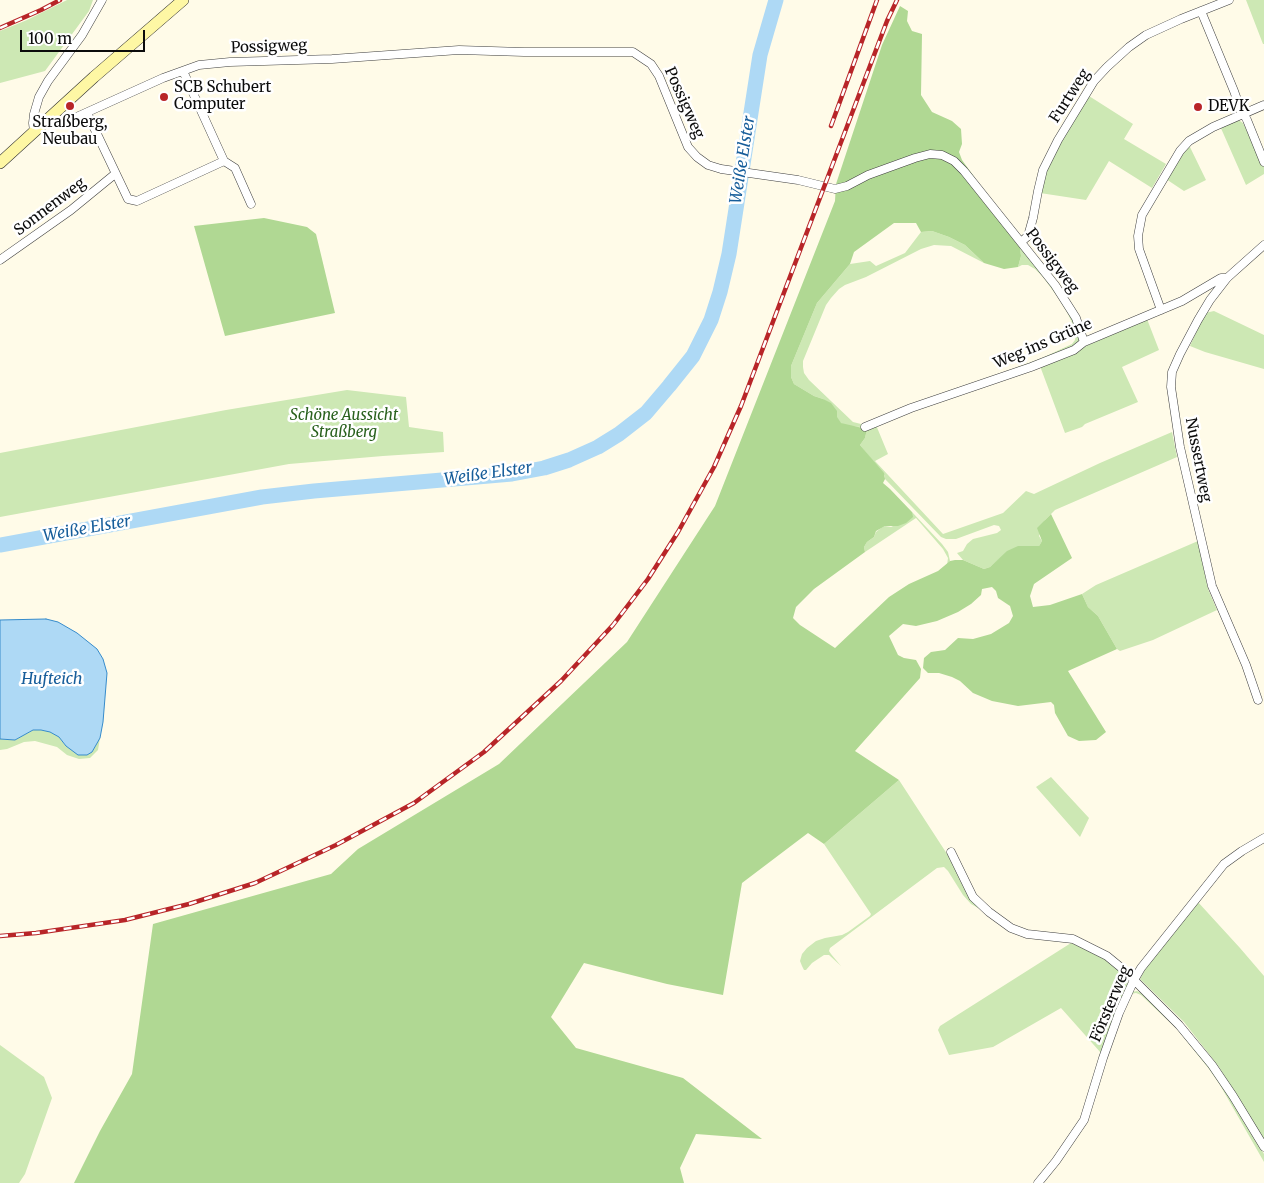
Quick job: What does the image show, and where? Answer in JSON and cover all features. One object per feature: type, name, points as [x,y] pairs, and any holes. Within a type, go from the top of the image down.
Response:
[{"type":"main road","points":[[0,163],[183,0]]},
{"type":"street","points":[[34,132],[34,114],[39,97],[48,81],[82,35],[102,0]]},
{"type":"street","name":"Furtweg","points":[[1021,242],[1028,236],[1043,170],[1058,140],[1094,81],[1129,47],[1146,35],[1229,0]]},
{"type":"street","points":[[1201,11],[1264,162]]},
{"type":"street","name":"Possigweg","points":[[47,120],[61,124],[163,78],[199,65],[230,62],[332,59],[459,50],[633,52],[651,64],[659,76],[688,147],[708,165],[721,169],[798,180],[835,189],[847,186],[868,175],[930,154],[942,155],[954,161],[1055,285],[1076,318],[1084,342]]},
{"type":"street","points":[[183,71],[224,161],[235,168],[251,204]]},
{"type":"street","points":[[1161,310],[1138,243],[1142,215],[1180,151],[1189,141],[1213,126],[1264,105]]},
{"type":"street","points":[[86,113],[128,199],[137,200],[224,161]]},
{"type":"street","name":"Sonnenweg","points":[[0,260],[71,210],[115,174]]},
{"type":"street","name":"Nussertweg","points":[[1258,700],[1246,666],[1212,586],[1180,447],[1171,386],[1172,372],[1206,306],[1227,278],[1264,245]]},
{"type":"street","name":"Weg ins Grüne","points":[[865,427],[911,408],[1031,367],[1074,350],[1084,342],[1182,301],[1222,278],[1227,278]]},
{"type":"street","name":"Försterweg","points":[[1038,1183],[1056,1161],[1084,1120],[1119,1013],[1141,968],[1224,864],[1264,838]]},
{"type":"street","points":[[951,852],[973,897],[989,912],[1011,928],[1027,934],[1073,939],[1107,956],[1124,970],[1179,1025],[1212,1065],[1264,1146]]},
{"type":"green space","points":[[67,0],[93,0],[89,11],[45,71],[0,83],[0,31]]},
{"type":"green space","points":[[1246,0],[1264,0],[1264,44],[1263,44]]},
{"type":"green space","points":[[900,6],[908,11],[907,21],[912,31],[922,34],[921,95],[932,112],[952,121],[961,129],[962,144],[959,152],[962,160],[975,178],[978,192],[1020,247],[1021,256],[1018,267],[1004,269],[984,263],[965,245],[949,237],[932,231],[921,232],[916,223],[894,223],[854,252],[850,264],[817,303],[791,366],[791,377],[794,384],[814,396],[831,403],[837,411],[837,417],[841,423],[867,429],[865,438],[860,445],[884,473],[885,479],[883,483],[912,512],[913,517],[906,523],[898,526],[885,526],[876,531],[874,537],[864,547],[865,552],[814,589],[796,607],[793,618],[800,625],[835,648],[889,597],[909,584],[938,571],[950,561],[963,560],[984,569],[990,567],[1007,551],[1018,546],[1039,546],[1042,541],[1037,528],[1051,514],[1072,558],[1034,584],[1030,596],[1033,607],[1050,605],[1082,594],[1088,607],[1098,616],[1117,649],[1068,671],[1106,732],[1096,740],[1079,741],[1068,736],[1051,702],[1018,706],[992,701],[973,693],[960,681],[952,677],[939,673],[928,673],[923,668],[924,658],[931,652],[945,650],[958,638],[973,639],[991,634],[1009,623],[1013,616],[1010,606],[998,598],[996,591],[992,587],[982,589],[981,595],[958,612],[937,621],[916,626],[903,624],[889,636],[898,655],[916,660],[921,669],[920,678],[855,751],[899,780],[824,844],[808,833],[742,883],[723,995],[667,984],[584,963],[551,1017],[576,1048],[683,1078],[762,1139],[696,1134],[680,1168],[684,1183],[74,1183],[132,1074],[153,924],[331,874],[358,849],[499,764],[627,642],[715,506],[835,201],[836,184],[882,45]]},
{"type":"green space","points":[[1089,96],[1133,124],[1124,139],[1166,164],[1152,188],[1109,161],[1086,200],[1040,193],[1046,167]]},
{"type":"green space","points":[[1237,119],[1243,123],[1264,167],[1264,174],[1246,185],[1220,126]]},
{"type":"green space","points":[[1189,145],[1206,180],[1184,191],[1166,179],[1179,157]]},
{"type":"green space","points":[[264,218],[307,227],[316,234],[335,313],[225,336],[194,226]]},
{"type":"green space","points":[[932,231],[965,245],[984,263],[951,246],[934,245],[921,249],[866,277],[845,285],[839,289],[826,305],[803,361],[804,373],[809,380],[853,422],[868,423],[900,411],[861,427],[840,423],[823,399],[794,384],[791,377],[791,366],[817,303],[850,264],[870,261],[876,266],[905,253],[921,232]]},
{"type":"green space","points":[[1020,247],[1044,275],[1074,321],[1080,340],[1078,344],[1071,348],[934,398],[1042,358],[1072,344],[1075,340],[1076,334],[1068,314],[1043,277],[1028,265],[1018,267],[1021,256]]},
{"type":"green space","points":[[1214,311],[1264,335],[1264,369],[1190,346],[1205,313]]},
{"type":"green space","points":[[1147,319],[1159,350],[1122,367],[1138,402],[1065,433],[1040,366],[1062,358]]},
{"type":"green space","name":"Schöne Aussicht Straßberg","points":[[347,390],[406,397],[409,427],[443,432],[444,452],[289,464],[0,517],[0,453],[226,410]]},
{"type":"green space","points":[[876,425],[888,454],[875,461],[943,534],[1003,513],[1026,491],[1034,494],[1172,432],[1177,457],[1055,510],[1045,520],[1039,536],[1042,541],[1039,546],[999,559],[990,567],[984,569],[963,560],[957,553],[963,551],[973,539],[997,533],[1001,530],[999,526],[994,525],[956,539],[941,537],[885,479],[885,476],[860,445],[865,438],[867,429]]},
{"type":"green space","points":[[912,512],[948,552],[950,561],[947,565],[948,558],[943,549],[916,518],[865,552],[864,547],[874,537],[876,532],[885,526],[891,527],[912,517]]},
{"type":"green space","points":[[1198,541],[1208,589],[1217,610],[1153,640],[1120,651],[1117,649],[1098,616],[1088,607],[1082,594],[1096,585]]},
{"type":"green space","points":[[33,730],[50,731],[59,737],[66,746],[92,752],[100,738],[98,750],[90,758],[79,759],[67,755],[57,747],[35,741],[24,742],[0,750],[0,739],[15,740]]},
{"type":"green space","points":[[1051,777],[1089,818],[1080,837],[1036,787]]},
{"type":"green space","points":[[899,780],[949,857],[964,888],[972,900],[979,905],[978,908],[971,904],[963,895],[944,867],[937,868],[830,948],[829,951],[841,966],[829,955],[824,955],[804,970],[800,961],[802,954],[807,948],[816,941],[848,932],[871,914],[824,844]]},
{"type":"green space","points":[[1197,901],[1264,976],[1264,1141],[1219,1067],[1184,1022],[1140,979],[1150,960]]},
{"type":"green space","points":[[1071,943],[1105,957],[1127,976],[1127,990],[1111,1024],[1101,1053],[1061,1008],[993,1047],[949,1055],[938,1030],[940,1026]]},
{"type":"green space","points":[[1137,991],[1176,1026],[1206,1063],[1237,1107],[1264,1154],[1264,1162],[1209,1069],[1177,1029],[1141,995],[1131,994]]},
{"type":"green space","points":[[0,1045],[44,1077],[52,1098],[25,1174],[19,1183],[0,1183]]},
{"type":"water","name":"Hufteich","points":[[46,619],[58,622],[77,633],[97,649],[103,659],[107,673],[103,722],[100,738],[92,752],[87,755],[78,755],[66,746],[59,737],[41,730],[33,730],[15,740],[0,739],[0,620]]},
{"type":"waterway","name":"Weiße Elster","points":[[0,545],[262,497],[512,474],[544,468],[569,460],[598,447],[619,434],[646,413],[669,386],[693,356],[711,320],[729,254],[760,55],[776,0]]},
{"type":"railway","points":[[0,28],[60,0]]},
{"type":"railway","points":[[831,126],[877,0]]},
{"type":"railway","points":[[0,936],[36,933],[125,920],[189,904],[255,883],[336,845],[414,803],[484,752],[561,681],[613,625],[648,579],[678,532],[714,467],[741,406],[887,21],[897,0]]},
{"type":"place","name":"SCB Schubert Computer","points":[[164,97]]},
{"type":"place","name":"Straßberg, Neubau","points":[[70,106]]},
{"type":"place","name":"DEVK","points":[[1198,107]]}]
